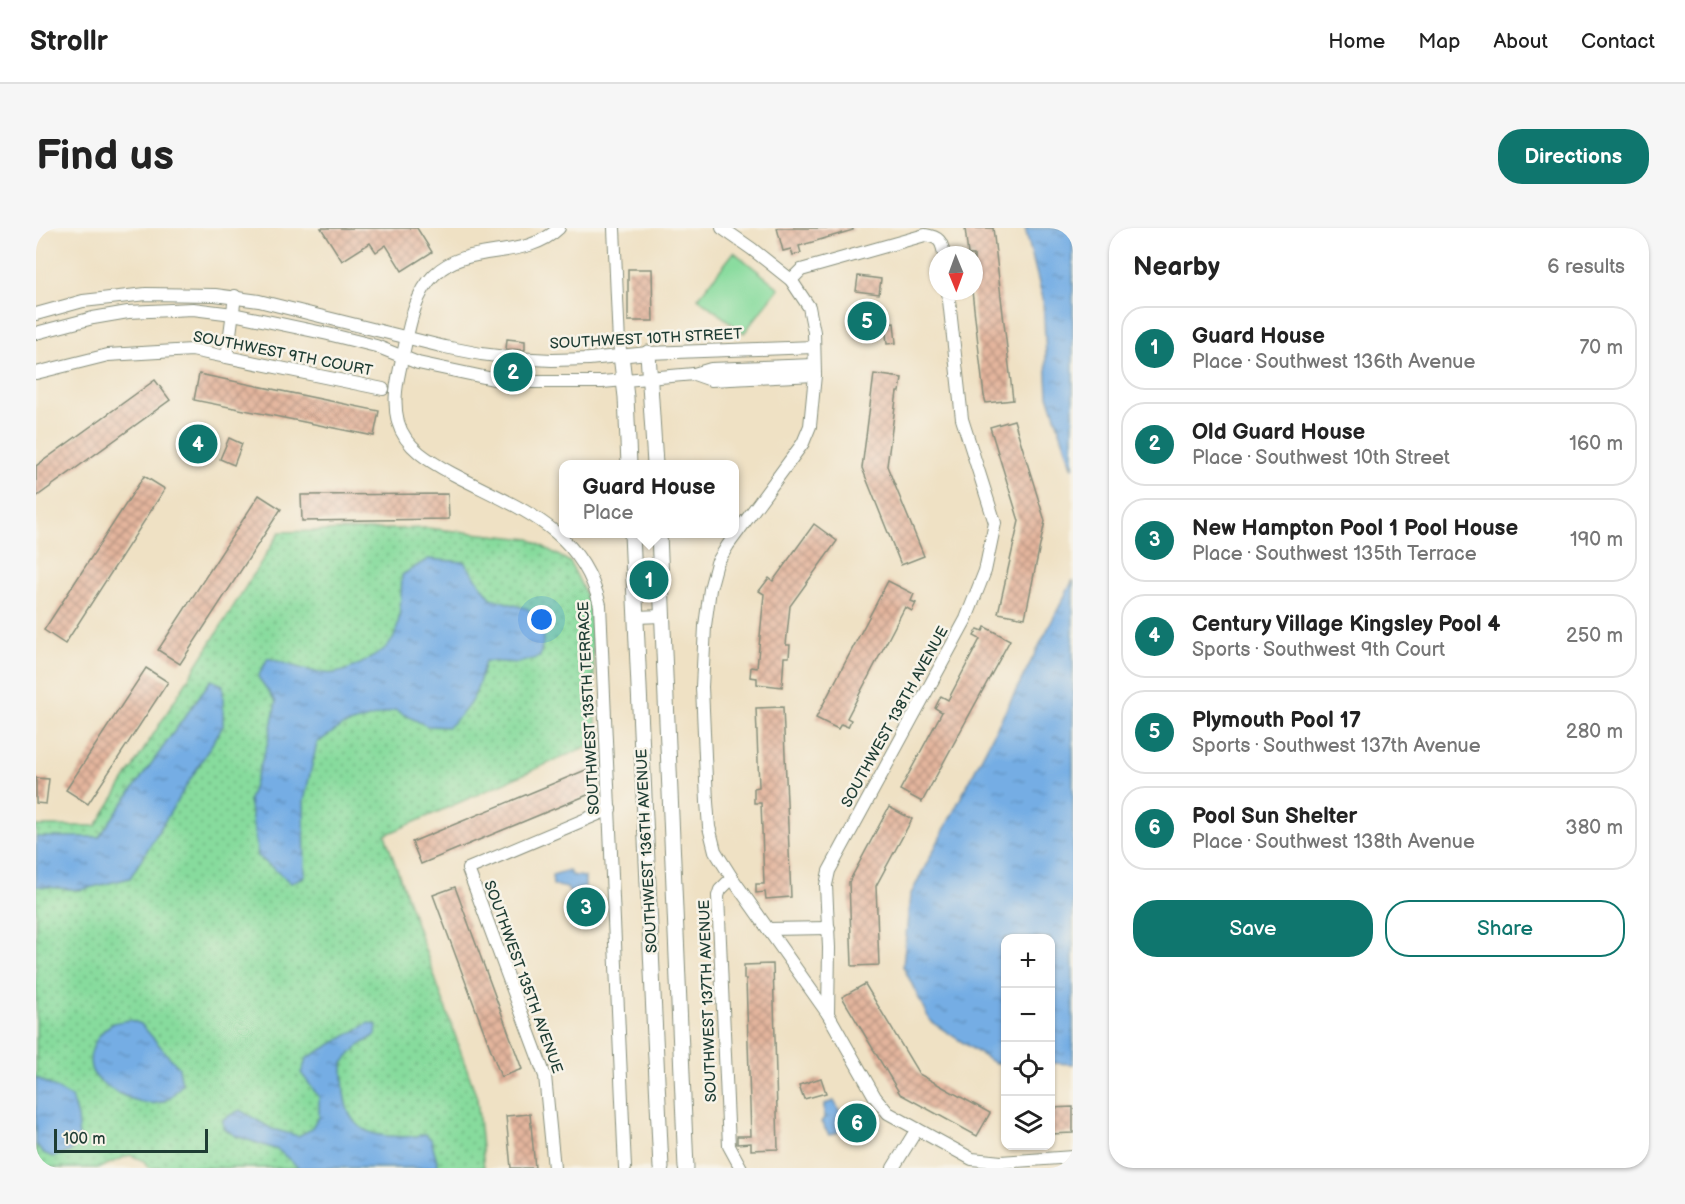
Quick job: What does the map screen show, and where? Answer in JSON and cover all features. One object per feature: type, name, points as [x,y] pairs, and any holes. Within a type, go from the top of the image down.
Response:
[{"type":"street","name":"SOUTHWEST 135TH TERRACE","points":[[559,228],[545,240],[529,246],[478,253],[453,261],[442,268],[422,290],[397,379],[396,406],[398,424],[409,442],[435,464],[534,517],[559,535]]},
{"type":"street","points":[[614,228],[619,344],[625,380],[629,460]]},
{"type":"street","points":[[722,228],[791,280],[809,307],[814,332],[815,370],[810,426],[803,443],[739,530]]},
{"type":"street","points":[[791,280],[801,270],[925,235],[936,237],[942,246]]},
{"type":"street","name":"SOUTHWEST 10TH STREET","points":[[36,314],[83,301],[146,294],[235,296],[445,347],[505,357],[552,360],[590,359],[648,353],[814,347]]},
{"type":"street","points":[[227,357],[235,296]]},
{"type":"street","name":"SOUTHWEST 138TH AVENUE","points":[[949,300],[962,419],[995,523],[985,571],[966,619],[829,871],[826,885],[829,928],[828,1014],[875,1098],[888,1113],[972,1159],[1001,1162],[1073,1157]]},
{"type":"street","points":[[36,333],[93,318],[128,312],[193,309],[233,314],[327,334],[376,346],[418,363],[507,382],[546,384],[694,374],[711,380],[815,370]]},
{"type":"street","name":"SOUTHWEST 9TH COURT","points":[[36,373],[108,355],[192,350],[383,389]]},
{"type":"street","points":[[648,353],[656,460]]},
{"type":"street","name":"SOUTHWEST 135TH TERRACE","points":[[562,538],[575,551],[591,576],[600,605],[625,1168]]},
{"type":"street","name":"SOUTHWEST 136TH AVENUE","points":[[632,538],[661,1168]]},
{"type":"street","name":"SOUTHWEST 136TH AVENUE","points":[[658,538],[686,1168]]},
{"type":"street","points":[[733,538],[717,563],[710,589],[705,626],[702,687],[709,827],[715,851],[732,878],[828,1014]]},
{"type":"street","points":[[636,617],[662,616]]},
{"type":"street","name":"SOUTHWEST 135TH AVENUE","points":[[554,1168],[545,1076],[468,869],[610,809]]},
{"type":"street","name":"SOUTHWEST 137TH AVENUE","points":[[732,878],[720,890],[718,896],[729,1146],[741,1168]]},
{"type":"street","points":[[768,929],[829,928]]},
{"type":"street","points":[[893,1168],[917,1129]]},
{"type":"green space","points":[[734,252],[779,288],[744,333],[698,298]]},
{"type":"green space","points":[[427,528],[530,539],[570,562],[591,605],[597,742],[385,835],[477,1098],[484,1168],[149,1168],[144,1161],[130,1155],[99,1168],[36,1168],[36,826],[96,826],[280,532]]},
{"type":"water","points":[[1025,228],[1073,228],[1073,469],[1048,395],[1043,299]]},
{"type":"water","points":[[865,305],[876,307],[878,322],[873,325],[868,337],[857,336],[856,320],[861,318]]},
{"type":"water","points":[[186,432],[201,433],[202,438],[214,447],[211,456],[194,455],[193,450],[183,442]]},
{"type":"water","points":[[428,559],[464,562],[491,598],[528,609],[545,630],[540,657],[518,663],[485,661],[473,698],[464,712],[448,727],[427,726],[395,710],[342,726],[317,743],[304,801],[305,876],[291,883],[258,856],[249,800],[268,742],[276,702],[258,677],[268,658],[320,673],[335,673],[376,655],[389,644],[396,633],[402,575]]},
{"type":"water","points":[[1073,580],[1073,1064],[1055,1063],[1055,934],[1001,934],[1001,1063],[994,1063],[930,1021],[903,966],[910,896]]},
{"type":"water","points":[[211,680],[223,685],[223,726],[130,878],[80,890],[36,886],[36,837],[99,837]]},
{"type":"water","points":[[569,870],[571,875],[585,877],[585,887],[570,893],[567,888],[553,885],[552,875]]},
{"type":"water","points":[[130,1020],[141,1024],[179,1068],[182,1084],[165,1100],[157,1103],[140,1102],[109,1088],[94,1075],[90,1062],[92,1049],[102,1032],[114,1023]]},
{"type":"water","points":[[369,1023],[377,1025],[376,1035],[357,1047],[343,1063],[345,1101],[349,1112],[362,1128],[373,1133],[402,1137],[425,1134],[431,1139],[439,1168],[299,1168],[278,1150],[236,1136],[223,1128],[223,1119],[240,1110],[272,1129],[298,1136],[310,1130],[319,1117],[319,1097],[301,1073],[307,1058]]},
{"type":"water","points":[[36,1077],[71,1097],[77,1117],[79,1139],[70,1152],[53,1157],[43,1153],[36,1144]]},
{"type":"water","points":[[834,1101],[842,1115],[839,1119],[839,1132],[829,1135],[821,1122],[824,1118],[824,1104]]},
{"type":"building","points":[[321,228],[417,228],[432,252],[402,271],[386,245],[376,252],[370,243],[342,261]]},
{"type":"building","points":[[777,228],[853,228],[853,230],[799,246],[801,253],[793,255],[791,249],[783,251]]},
{"type":"building","points":[[965,228],[993,228],[1013,400],[986,403],[973,300],[983,300],[983,246],[967,246]]},
{"type":"building","points":[[628,269],[652,269],[653,321],[628,321]]},
{"type":"building","points":[[858,276],[881,279],[879,294],[856,291]]},
{"type":"building","points":[[894,323],[896,343],[887,344],[885,324]]},
{"type":"building","points":[[507,339],[525,341],[525,350],[506,349]]},
{"type":"building","points":[[199,374],[379,411],[374,436],[194,400]]},
{"type":"building","points":[[874,374],[902,378],[900,392],[897,392],[887,466],[924,556],[901,565],[862,468]]},
{"type":"building","points":[[155,380],[170,400],[36,497],[36,466]]},
{"type":"building","points":[[1014,420],[1045,521],[1025,618],[998,613],[1019,521],[990,427]]},
{"type":"building","points":[[229,438],[242,444],[234,465],[220,459]]},
{"type":"building","points":[[144,476],[165,489],[65,644],[44,630]]},
{"type":"building","points":[[448,494],[449,519],[302,521],[301,495]]},
{"type":"building","points":[[259,495],[281,509],[180,664],[158,650]]},
{"type":"building","points":[[814,524],[837,541],[790,606],[786,645],[790,645],[789,657],[784,657],[782,687],[757,684],[757,678],[750,677],[751,667],[757,668],[764,594],[759,591],[769,578],[773,581]]},
{"type":"building","points":[[888,581],[914,594],[911,601],[916,603],[912,611],[905,607],[847,718],[851,720],[848,727],[841,724],[838,729],[816,718]]},
{"type":"building","points":[[985,627],[1010,640],[922,802],[900,790],[942,712],[935,708],[941,696],[948,700],[980,639],[974,636],[978,629],[983,631]]},
{"type":"building","points":[[146,668],[168,682],[88,804],[66,790]]},
{"type":"building","points":[[783,707],[791,897],[766,899],[765,892],[756,893],[756,884],[764,884],[761,803],[754,803],[754,788],[759,787],[756,708]]},
{"type":"building","points":[[588,769],[597,791],[421,864],[412,842]]},
{"type":"building","points":[[36,778],[49,779],[46,804],[36,803]]},
{"type":"building","points":[[889,807],[912,819],[876,886],[879,965],[852,966],[849,882]]},
{"type":"building","points":[[455,887],[522,1069],[501,1077],[433,895]]},
{"type":"building","points":[[595,896],[599,910],[578,917],[574,903]]},
{"type":"building","points":[[773,964],[778,1149],[751,1150],[751,1143],[737,1144],[737,1136],[751,1136],[744,965]]},
{"type":"building","points":[[865,984],[919,1074],[990,1113],[977,1136],[900,1094],[842,997]]},
{"type":"building","points":[[821,1078],[826,1093],[804,1099],[799,1085]]},
{"type":"building","points":[[1073,1107],[1073,1133],[1055,1134],[1055,1108]]},
{"type":"building","points":[[530,1114],[535,1168],[511,1168],[506,1116]]},
{"type":"place","name":"Plymouth Pool 17","points":[[867,321]]},
{"type":"place","name":"Old Guard House","points":[[513,372]]},
{"type":"place","name":"Century Village Kingsley Pool 4","points":[[198,444]]},
{"type":"place","name":"Guard House","points":[[649,580]]},
{"type":"place","name":"New Hampton Pool 1 Pool House","points":[[586,907]]},
{"type":"place","name":"Pool Sun Shelter","points":[[857,1123]]}]
